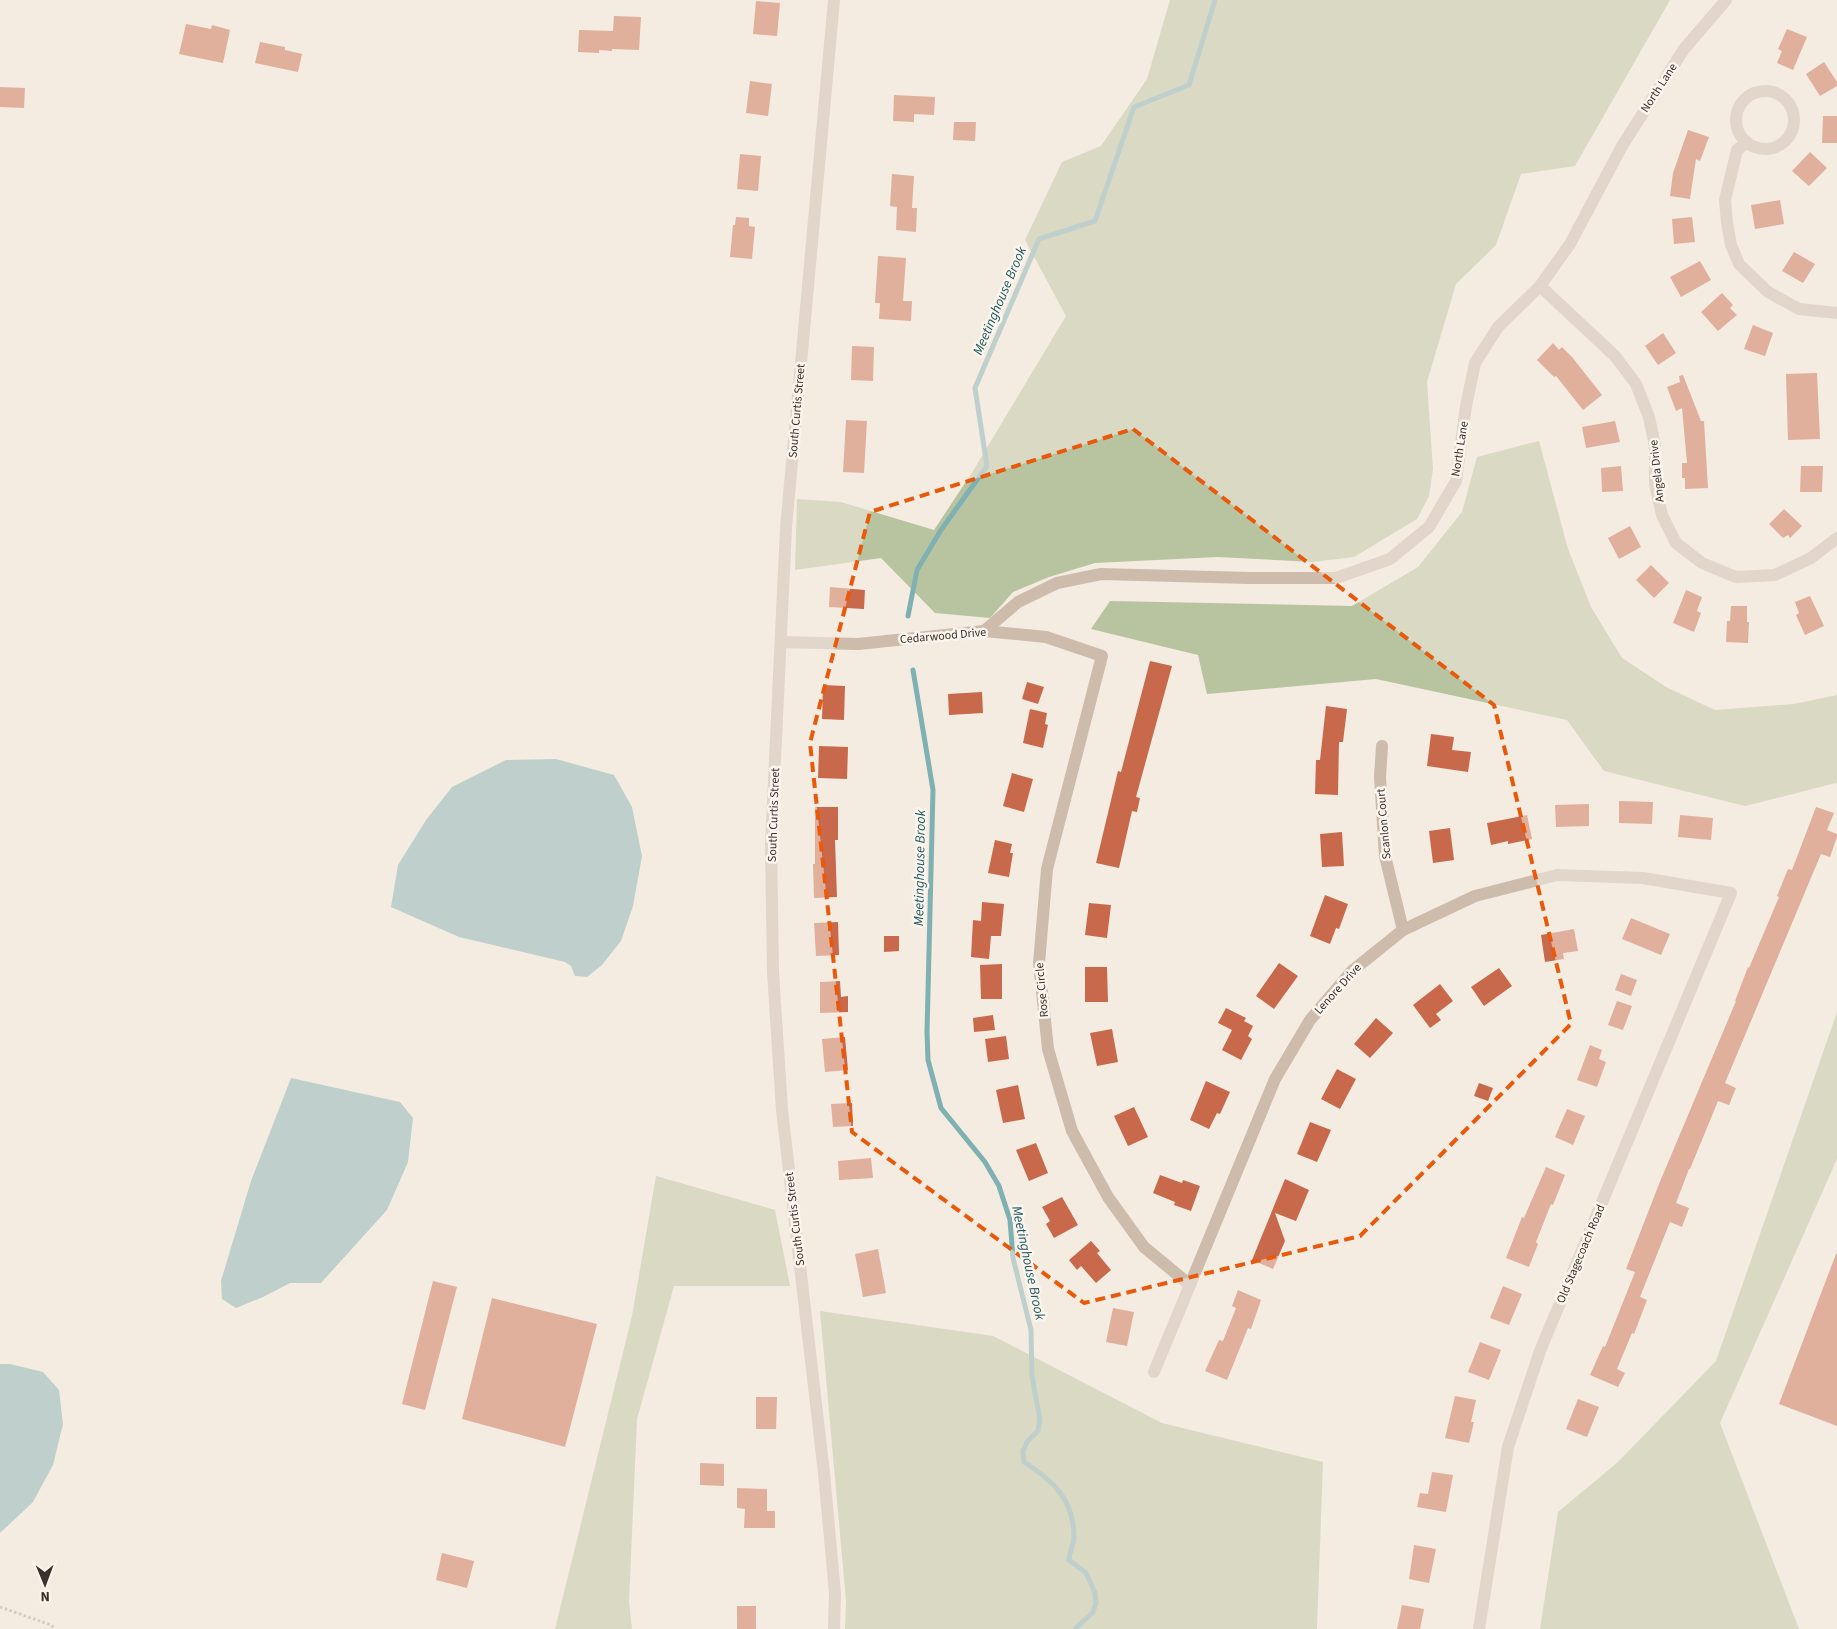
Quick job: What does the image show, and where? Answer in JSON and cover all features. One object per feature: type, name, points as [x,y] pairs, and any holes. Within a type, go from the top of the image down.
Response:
[{"type":"street","name":"South Curtis Street","points":[[834,0],[786,528],[771,844],[773,972],[782,1110],[824,1473],[835,1593],[834,1629]]},
{"type":"street","name":"North Lane","points":[[984,630],[1018,602],[1057,582],[1101,574],[1336,578],[1390,559],[1430,527],[1456,481],[1466,406],[1475,364],[1498,327],[1540,286],[1570,244],[1622,146],[1679,57],[1726,0]]},
{"type":"street","points":[[1762,91],[1774,92],[1784,98],[1791,106],[1794,117],[1793,128],[1788,138],[1779,146],[1768,149],[1756,148],[1747,142],[1739,134],[1736,123],[1737,112],[1742,102],[1751,94],[1762,91]]},
{"type":"street","points":[[1747,142],[1737,150],[1725,200],[1731,245],[1740,264],[1768,292],[1799,308],[1837,313]]},
{"type":"street","name":"Angela Drive","points":[[1540,286],[1615,356],[1636,384],[1650,417],[1655,446],[1656,484],[1662,516],[1676,543],[1702,563],[1736,576],[1775,575],[1811,558],[1837,538]]},
{"type":"street","name":"Cedarwood Drive","points":[[782,642],[858,644],[984,630],[1046,637],[1102,656]]},
{"type":"street","name":"Rose Circle","points":[[1102,656],[1047,868],[1039,963],[1048,1048],[1072,1130],[1108,1197],[1144,1247],[1190,1285]]},
{"type":"street","name":"Scanlon Court","points":[[1382,746],[1380,777],[1385,856],[1403,930]]},
{"type":"street","name":"Lenore Drive","points":[[1154,1372],[1275,1079],[1310,1020],[1352,971],[1403,930],[1475,896],[1557,875],[1643,878],[1731,893]]},
{"type":"street","name":"Old Stagecoach Road","points":[[1479,1629],[1508,1447],[1540,1350],[1731,893]]},
{"type":"path","points":[[0,1606],[51,1624],[55,1629]]},
{"type":"highlighted area","points":[[1133,429],[1494,705],[1571,1024],[1360,1236],[1084,1303],[852,1132],[810,743],[870,512]]},
{"type":"green space","points":[[1170,0],[1670,0],[1575,166],[1521,174],[1496,245],[1456,284],[1427,382],[1433,469],[1429,496],[1417,519],[1354,557],[1313,562],[1218,557],[1095,563],[1049,577],[1013,592],[990,618],[935,613],[881,558],[795,570],[797,499],[841,502],[934,530],[973,471],[1066,316],[1025,240],[1062,162],[1101,146],[1147,79]]},
{"type":"green space","points":[[1539,441],[1568,549],[1591,607],[1622,658],[1666,687],[1715,710],[1794,704],[1837,695],[1837,784],[1745,806],[1604,771],[1567,720],[1376,679],[1207,694],[1198,655],[1091,629],[1110,601],[1352,606],[1418,567],[1462,512],[1477,457]]},
{"type":"green space","points":[[1837,1012],[1837,1159],[1720,1423],[1799,1629],[1540,1629],[1558,1512],[1618,1462],[1716,1361]]},
{"type":"green space","points":[[656,1176],[775,1210],[790,1286],[674,1286],[637,1419],[629,1602],[632,1629],[555,1629],[632,1316]]},
{"type":"green space","points":[[820,1311],[993,1336],[1162,1423],[1323,1462],[1317,1629],[845,1629],[846,1601]]},
{"type":"water","points":[[556,759],[614,775],[632,807],[642,856],[633,906],[621,941],[602,965],[587,977],[575,976],[571,966],[565,962],[459,937],[391,907],[398,865],[426,820],[452,787],[506,760]]},
{"type":"water","points":[[291,1078],[400,1102],[413,1118],[408,1162],[387,1210],[321,1283],[290,1283],[236,1308],[222,1299],[221,1281],[251,1181]]},
{"type":"water","points":[[0,1364],[10,1364],[43,1372],[59,1390],[63,1424],[53,1465],[33,1502],[0,1533]]},
{"type":"building","points":[[756,1],[780,3],[777,36],[753,34]]},
{"type":"building","points":[[614,16],[641,17],[639,50],[612,49],[612,51],[599,50],[599,53],[578,52],[579,30],[613,31]]},
{"type":"building","points":[[186,24],[211,29],[212,25],[230,30],[223,63],[179,54]]},
{"type":"building","points":[[1787,29],[1807,37],[1793,70],[1777,63],[1782,51],[1778,49]]},
{"type":"building","points":[[260,42],[285,47],[285,50],[302,54],[298,72],[255,63]]},
{"type":"building","points":[[1824,62],[1837,82],[1837,86],[1820,96],[1806,74]]},
{"type":"building","points":[[750,81],[772,84],[768,116],[746,113]]},
{"type":"building","points":[[0,87],[25,88],[24,108],[0,107]]},
{"type":"building","points":[[894,95],[935,97],[934,115],[914,114],[914,122],[893,121]]},
{"type":"building","points":[[1823,116],[1837,116],[1837,143],[1822,143]]},
{"type":"building","points":[[954,122],[976,122],[975,141],[953,140]]},
{"type":"building","points":[[1688,130],[1709,137],[1700,161],[1696,159],[1690,199],[1670,196],[1673,173]]},
{"type":"building","points":[[1810,152],[1827,168],[1809,186],[1792,171]]},
{"type":"building","points":[[740,154],[761,156],[758,191],[737,189]]},
{"type":"building","points":[[892,174],[914,176],[912,208],[917,208],[916,232],[896,230],[897,207],[890,206]]},
{"type":"building","points":[[1780,200],[1784,224],[1755,229],[1751,205]]},
{"type":"building","points":[[736,217],[749,218],[749,226],[755,227],[752,259],[730,257],[733,225],[735,225]]},
{"type":"building","points":[[1692,217],[1695,242],[1674,244],[1672,219]]},
{"type":"building","points":[[1794,252],[1815,264],[1803,283],[1782,271]]},
{"type":"building","points":[[878,256],[906,258],[903,301],[912,301],[911,321],[879,319],[880,303],[875,303]]},
{"type":"building","points":[[1700,261],[1711,280],[1681,297],[1670,277]]},
{"type":"building","points":[[1722,293],[1733,305],[1730,308],[1737,315],[1718,331],[1701,312]]},
{"type":"building","points":[[1753,325],[1773,333],[1765,356],[1744,349]]},
{"type":"building","points":[[1663,333],[1676,353],[1658,365],[1645,346]]},
{"type":"building","points":[[1553,343],[1559,350],[1562,347],[1572,357],[1602,395],[1583,410],[1556,376],[1554,377],[1537,360]]},
{"type":"building","points":[[852,346],[874,347],[873,381],[851,380]]},
{"type":"building","points":[[1817,373],[1820,439],[1788,440],[1786,374]]},
{"type":"building","points":[[1683,375],[1701,421],[1704,421],[1708,488],[1685,489],[1685,478],[1682,478],[1682,463],[1687,463],[1682,408],[1676,411],[1667,387],[1680,382],[1679,376]]},
{"type":"building","points":[[846,420],[867,421],[864,473],[843,472]]},
{"type":"building","points":[[1615,421],[1620,442],[1586,448],[1582,427]]},
{"type":"building","points":[[1621,466],[1623,491],[1602,492],[1601,468]]},
{"type":"building","points":[[1801,466],[1823,466],[1822,492],[1800,492]]},
{"type":"building","points":[[1784,509],[1802,526],[1790,538],[1788,535],[1783,538],[1769,524]]},
{"type":"building","points":[[1630,526],[1641,547],[1619,559],[1608,538]]},
{"type":"building","points":[[1651,565],[1669,583],[1654,598],[1636,580]]},
{"type":"building","points":[[830,587],[865,590],[864,609],[829,607]]},
{"type":"building","points":[[1686,590],[1702,597],[1697,611],[1701,613],[1694,632],[1673,623]]},
{"type":"building","points":[[1810,596],[1824,626],[1805,635],[1796,615],[1799,613],[1795,602]]},
{"type":"building","points":[[1731,606],[1747,606],[1747,622],[1749,622],[1748,643],[1726,642],[1727,621],[1730,621]]},
{"type":"building","points":[[1150,661],[1172,666],[1136,797],[1140,798],[1137,812],[1132,811],[1119,868],[1096,863],[1118,771],[1121,772]]},
{"type":"building","points":[[1027,682],[1044,687],[1038,704],[1022,699]]},
{"type":"building","points":[[823,685],[845,686],[844,720],[822,719]]},
{"type":"building","points":[[982,692],[983,713],[949,715],[948,694]]},
{"type":"building","points":[[1326,706],[1347,709],[1343,742],[1339,742],[1338,795],[1315,794],[1316,760],[1320,760]]},
{"type":"building","points":[[1030,709],[1047,713],[1045,724],[1048,725],[1043,748],[1023,743]]},
{"type":"building","points":[[1431,734],[1454,737],[1452,750],[1471,752],[1468,772],[1427,766]]},
{"type":"building","points":[[819,746],[848,747],[847,779],[818,778]]},
{"type":"building","points":[[1012,773],[1033,779],[1024,812],[1003,806]]},
{"type":"building","points":[[1619,801],[1653,802],[1652,824],[1619,823]]},
{"type":"building","points":[[1589,804],[1589,826],[1556,827],[1555,805]]},
{"type":"building","points":[[815,807],[838,807],[838,840],[835,840],[837,897],[814,898]]},
{"type":"building","points":[[1816,807],[1834,813],[1827,830],[1837,834],[1837,837],[1830,857],[1821,854],[1725,1083],[1736,1088],[1729,1105],[1718,1101],[1689,1169],[1676,1203],[1689,1208],[1682,1227],[1670,1222],[1640,1297],[1647,1300],[1634,1334],[1632,1333],[1617,1369],[1625,1373],[1618,1387],[1590,1375],[1603,1346],[1605,1347],[1635,1272],[1626,1269],[1659,1184],[1736,1001],[1748,967],[1779,897],[1777,896],[1788,869],[1792,870]]},
{"type":"building","points":[[1527,815],[1532,839],[1491,845],[1487,823]]},
{"type":"building","points":[[1680,815],[1713,818],[1711,840],[1678,837]]},
{"type":"building","points":[[1450,828],[1454,860],[1433,863],[1429,831]]},
{"type":"building","points":[[1342,832],[1344,866],[1322,867],[1320,834]]},
{"type":"building","points":[[995,840],[1012,844],[1010,853],[1013,853],[1009,877],[988,873]]},
{"type":"building","points":[[1325,895],[1348,904],[1339,929],[1336,928],[1330,944],[1310,936]]},
{"type":"building","points":[[982,902],[1004,904],[1001,936],[991,936],[989,959],[971,957],[973,920],[981,921]]},
{"type":"building","points":[[1089,903],[1111,905],[1107,938],[1085,935]]},
{"type":"building","points":[[1631,918],[1670,934],[1661,955],[1622,939]]},
{"type":"building","points":[[838,922],[839,955],[816,956],[814,923]]},
{"type":"building","points":[[1574,929],[1578,951],[1563,953],[1564,959],[1545,962],[1541,935]]},
{"type":"building","points":[[884,936],[899,936],[899,951],[884,952]]},
{"type":"building","points":[[1279,963],[1298,976],[1274,1009],[1256,996]]},
{"type":"building","points":[[1002,964],[1002,999],[981,999],[980,965]]},
{"type":"building","points":[[1085,967],[1107,967],[1108,1002],[1085,1002]]},
{"type":"building","points":[[1499,968],[1512,986],[1484,1006],[1471,987]]},
{"type":"building","points":[[1621,974],[1637,980],[1631,996],[1615,990]]},
{"type":"building","points":[[840,981],[841,997],[848,996],[848,1012],[820,1013],[820,982]]},
{"type":"building","points":[[1440,984],[1453,1001],[1436,1014],[1441,1020],[1430,1028],[1413,1005]]},
{"type":"building","points":[[1617,1001],[1632,1006],[1623,1030],[1608,1025]]},
{"type":"building","points":[[1226,1008],[1246,1018],[1244,1021],[1253,1026],[1248,1036],[1252,1039],[1241,1060],[1222,1050],[1232,1030],[1218,1023]]},
{"type":"building","points":[[993,1015],[995,1030],[974,1032],[973,1018]]},
{"type":"building","points":[[1376,1018],[1393,1033],[1370,1058],[1354,1044]]},
{"type":"building","points":[[1112,1029],[1118,1062],[1097,1066],[1090,1033]]},
{"type":"building","points":[[1006,1036],[1009,1059],[988,1062],[985,1039]]},
{"type":"building","points":[[845,1037],[848,1070],[825,1072],[822,1039]]},
{"type":"building","points":[[1590,1045],[1602,1050],[1599,1059],[1606,1062],[1597,1087],[1577,1080]]},
{"type":"building","points":[[1337,1069],[1356,1079],[1340,1109],[1321,1099]]},
{"type":"building","points":[[1206,1081],[1230,1092],[1220,1114],[1217,1113],[1209,1129],[1190,1120]]},
{"type":"building","points":[[1479,1083],[1493,1088],[1488,1101],[1474,1096]]},
{"type":"building","points":[[1018,1085],[1025,1119],[1003,1123],[996,1090]]},
{"type":"building","points":[[852,1103],[853,1126],[833,1127],[831,1104]]},
{"type":"building","points":[[1134,1107],[1148,1137],[1128,1146],[1114,1116]]},
{"type":"building","points":[[1567,1109],[1585,1116],[1573,1145],[1555,1137]]},
{"type":"building","points":[[1310,1122],[1331,1130],[1317,1162],[1297,1154]]},
{"type":"building","points":[[1036,1143],[1048,1173],[1029,1181],[1016,1150]]},
{"type":"building","points":[[871,1158],[873,1178],[839,1180],[838,1161]]},
{"type":"building","points":[[1546,1167],[1565,1175],[1536,1242],[1538,1244],[1529,1267],[1506,1258],[1522,1217],[1524,1218]]},
{"type":"building","points":[[1160,1175],[1182,1183],[1183,1180],[1200,1186],[1191,1211],[1174,1205],[1175,1202],[1153,1193]]},
{"type":"building","points":[[1285,1179],[1309,1190],[1296,1221],[1275,1213],[1285,1241],[1273,1269],[1252,1260]]},
{"type":"building","points":[[1062,1197],[1078,1225],[1054,1238],[1046,1224],[1050,1221],[1042,1207]]},
{"type":"building","points":[[1091,1241],[1100,1251],[1097,1253],[1111,1270],[1096,1283],[1081,1266],[1077,1270],[1069,1260]]},
{"type":"building","points":[[878,1249],[886,1293],[863,1297],[855,1254]]},
{"type":"building","points":[[1837,1254],[1837,1426],[1779,1404]]},
{"type":"building","points":[[433,1281],[457,1287],[425,1410],[402,1404]]},
{"type":"building","points":[[1503,1286],[1522,1294],[1509,1325],[1490,1318]]},
{"type":"building","points":[[1238,1290],[1261,1300],[1251,1329],[1248,1328],[1227,1380],[1205,1371],[1219,1340],[1223,1341],[1236,1308],[1232,1306]]},
{"type":"building","points":[[492,1298],[597,1324],[565,1447],[462,1419]]},
{"type":"building","points":[[1113,1308],[1134,1312],[1127,1346],[1106,1342]]},
{"type":"building","points":[[1480,1342],[1501,1350],[1489,1380],[1468,1372]]},
{"type":"building","points":[[1455,1396],[1476,1400],[1471,1422],[1474,1422],[1469,1443],[1445,1438]]},
{"type":"building","points":[[756,1397],[777,1397],[776,1429],[756,1429]]},
{"type":"building","points":[[1578,1399],[1599,1407],[1587,1437],[1566,1429]]},
{"type":"building","points":[[700,1463],[724,1464],[724,1486],[700,1485]]},
{"type":"building","points":[[1432,1472],[1453,1475],[1446,1512],[1417,1507],[1420,1493],[1428,1494]]},
{"type":"building","points":[[737,1488],[767,1489],[767,1511],[775,1511],[775,1528],[744,1528],[745,1509],[737,1508]]},
{"type":"building","points":[[1414,1545],[1436,1549],[1429,1583],[1409,1579]]},
{"type":"building","points":[[442,1553],[474,1561],[467,1588],[436,1580]]},
{"type":"building","points":[[1402,1605],[1424,1609],[1420,1629],[1397,1629]]},
{"type":"building","points":[[737,1606],[756,1606],[756,1629],[737,1629]]},
{"type":"waterway","name":"Meetinghouse Brook","points":[[908,616],[917,570],[941,530],[987,466],[975,388],[1039,239],[1095,221],[1134,107],[1189,85],[1215,0]]},
{"type":"waterway","name":"Meetinghouse Brook","points":[[913,670],[933,790],[927,1032],[928,1060],[941,1108],[985,1162],[999,1186],[1010,1220],[1013,1258],[1031,1330],[1032,1377],[1040,1419],[1038,1431],[1027,1442],[1023,1451],[1024,1462],[1053,1484],[1066,1502],[1073,1524],[1074,1537],[1069,1560],[1086,1573],[1095,1593],[1096,1603],[1093,1612],[1075,1629]]}]
